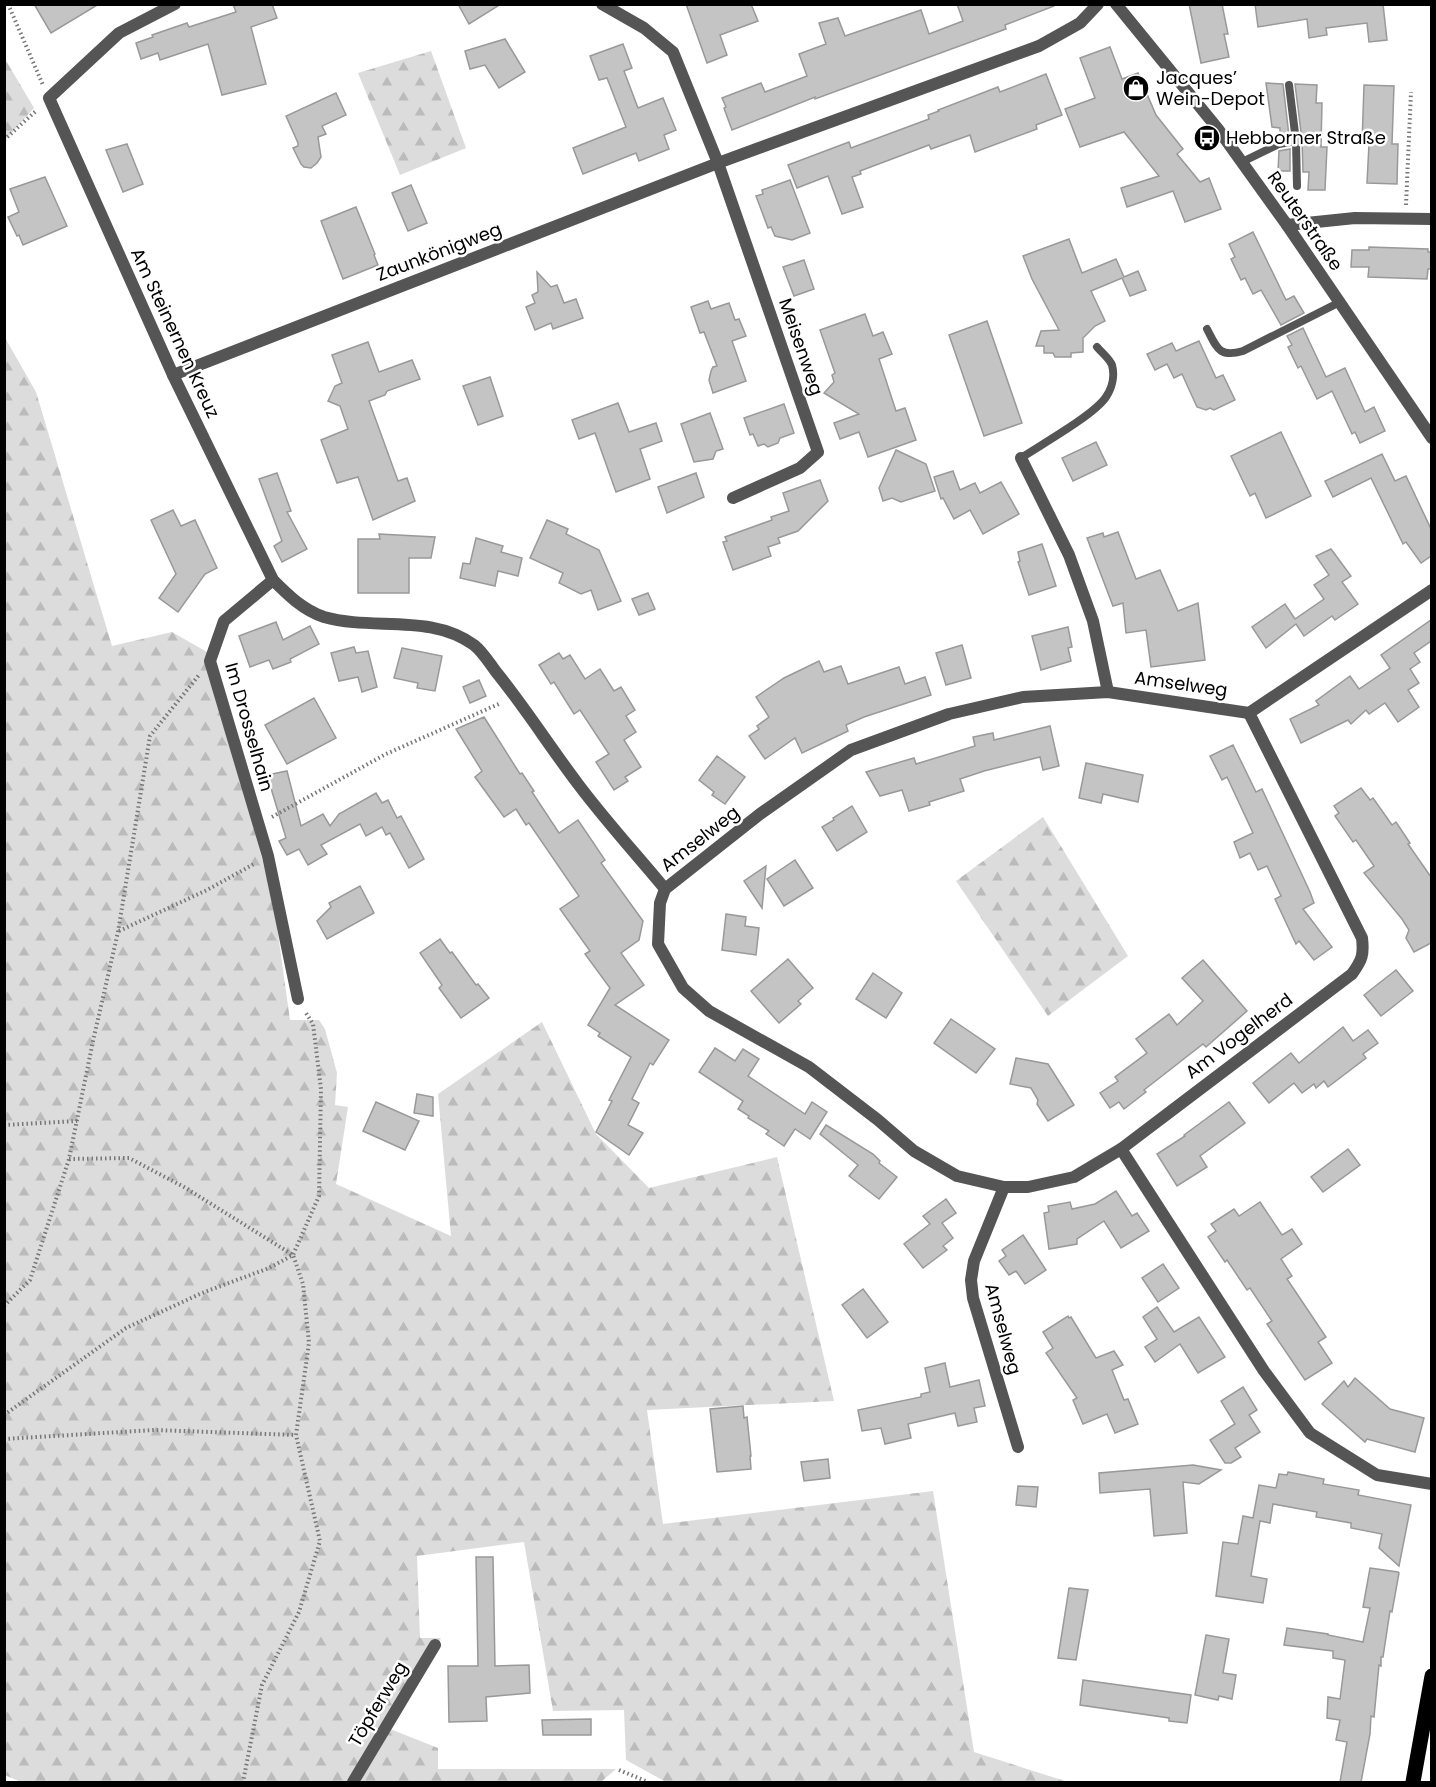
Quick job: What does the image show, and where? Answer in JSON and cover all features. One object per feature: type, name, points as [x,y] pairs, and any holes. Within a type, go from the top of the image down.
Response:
[{"type":"main road","points":[[1413,1782],[1431,1676]]},
{"type":"street","points":[[49,98],[119,33],[175,4]]},
{"type":"street","points":[[602,4],[644,28],[673,52],[718,163],[1039,46],[1080,23],[1098,4]]},
{"type":"street","name":"Reuterstraße","points":[[1116,4],[1218,129],[1242,162],[1431,438]]},
{"type":"street","name":"Am Steinernen Kreuz","points":[[49,98],[173,375],[273,580]]},
{"type":"street","name":"Zaunkönigweg","points":[[173,375],[718,163]]},
{"type":"street","name":"Meisenweg","points":[[718,163],[818,452],[800,468],[733,498]]},
{"type":"street","points":[[1287,225],[1355,218],[1431,219]]},
{"type":"street","name":"Amselweg","points":[[1022,458],[1069,555],[1093,621],[1108,692]]},
{"type":"street","points":[[273,580],[301,606],[322,616],[346,621],[435,627],[455,634],[476,646],[516,696],[578,784],[664,889]]},
{"type":"street","name":"Im Drosselhain","points":[[273,580],[225,621],[210,661],[268,856],[297,999]]},
{"type":"street","points":[[1249,712],[1431,590]]},
{"type":"street","name":"Amselweg","points":[[1120,1149],[1074,1177],[1028,1187],[1004,1187],[957,1176],[923,1156],[809,1067],[709,1011],[683,988],[658,944],[660,903],[664,889],[760,814],[850,750],[950,714],[1023,697],[1108,692],[1249,712]]},
{"type":"street","name":"Am Vogelherd","points":[[1120,1149],[1352,974],[1364,954],[1362,938],[1249,712]]},
{"type":"street","points":[[1120,1149],[1264,1371],[1310,1433],[1377,1475],[1431,1484]]},
{"type":"street","name":"Amselweg","points":[[1004,1187],[974,1261],[971,1280],[973,1298],[1018,1447]]},
{"type":"street","name":"Töpferweg","points":[[353,1782],[435,1644]]},
{"type":"lane","points":[[1289,85],[1296,141],[1297,186]]},
{"type":"lane","points":[[1242,162],[1279,144],[1296,141]]},
{"type":"lane","points":[[1207,329],[1217,348],[1224,353],[1231,354],[1243,351],[1340,302]]},
{"type":"lane","points":[[1022,458],[1083,417],[1105,398],[1113,378],[1113,367],[1097,347]]},
{"type":"path","points":[[4,140],[49,98],[8,4]]},
{"type":"path","points":[[1405,219],[1411,92]]},
{"type":"path","points":[[4,1306],[30,1280],[69,1159],[118,932],[150,736],[210,661]]},
{"type":"path","points":[[259,824],[386,754],[516,696]]},
{"type":"path","points":[[118,932],[207,890],[268,856]]},
{"type":"path","points":[[4,1415],[126,1328],[202,1293],[268,1268],[293,1255],[319,1196],[321,1101],[313,1024],[297,999]]},
{"type":"path","points":[[4,1125],[77,1121]]},
{"type":"path","points":[[69,1159],[129,1158],[184,1187],[293,1255],[303,1284],[309,1343],[296,1435],[320,1541],[299,1612],[262,1685],[243,1782]]},
{"type":"path","points":[[4,1439],[154,1430],[296,1435]]},
{"type":"path","points":[[619,1770],[648,1782]]},
{"type":"green space","points":[[431,51],[466,148],[400,175],[358,73]]},
{"type":"green space","points":[[5,59],[34,108],[4,140]]},
{"type":"green space","points":[[4,336],[36,392],[112,646],[172,632],[207,652],[267,878],[277,927],[290,1020],[319,1020],[325,1029],[337,1073],[335,1105],[348,1107],[336,1184],[451,1236],[438,1094],[542,1022],[596,1134],[649,1188],[777,1157],[834,1401],[647,1410],[663,1524],[933,1491],[974,1752],[1068,1782],[666,1782],[626,1760],[624,1710],[553,1711],[524,1542],[417,1556],[420,1638],[441,1638],[390,1729],[438,1748],[438,1769],[616,1769],[601,1782],[21,1782],[5,1775]]},
{"type":"green space","points":[[1043,817],[1128,956],[1048,1016],[956,881]]},
{"type":"building","points":[[34,4],[99,4],[51,33]]},
{"type":"building","points":[[233,4],[272,4],[277,18],[251,27],[266,84],[222,95],[208,44],[160,60],[158,53],[141,59],[136,43],[187,23],[189,27],[236,12]]},
{"type":"building","points":[[458,4],[501,4],[469,24]]},
{"type":"building","points":[[686,4],[751,4],[758,21],[720,35],[727,55],[707,63]]},
{"type":"building","points":[[957,4],[1054,4],[1054,6],[1005,25],[1006,29],[815,99],[815,97],[732,130],[722,98],[761,83],[765,92],[807,76],[799,54],[826,44],[819,23],[838,18],[845,36],[921,10],[929,34],[963,21]]},
{"type":"building","points":[[1189,4],[1222,4],[1228,34],[1224,34],[1229,57],[1201,63]]},
{"type":"building","points":[[1255,4],[1383,4],[1387,40],[1369,42],[1367,23],[1326,28],[1327,35],[1309,38],[1307,19],[1258,27]]},
{"type":"building","points":[[505,39],[525,72],[499,88],[485,65],[470,69],[465,51]]},
{"type":"building","points":[[623,44],[632,68],[624,71],[638,108],[663,98],[676,130],[664,135],[669,149],[639,161],[636,153],[583,174],[573,148],[626,127],[607,78],[599,80],[590,56]]},
{"type":"building","points":[[1110,47],[1122,79],[1138,73],[1156,115],[1183,149],[1177,154],[1200,182],[1209,178],[1221,209],[1185,222],[1173,191],[1127,207],[1121,188],[1159,176],[1124,132],[1080,147],[1065,109],[1095,98],[1080,58]]},
{"type":"building","points":[[1046,74],[1062,115],[1036,125],[1037,129],[975,152],[970,135],[931,149],[929,145],[860,171],[861,174],[852,177],[863,207],[842,214],[828,176],[797,188],[788,165],[849,142],[851,148],[929,119],[928,115],[938,110],[998,87],[1000,92]]},
{"type":"building","points":[[1266,83],[1283,84],[1289,136],[1280,137],[1280,128],[1272,127]]},
{"type":"building","points":[[1295,84],[1317,85],[1316,103],[1322,103],[1321,147],[1327,147],[1325,190],[1308,190],[1309,172],[1303,172],[1302,140]]},
{"type":"building","points":[[1364,85],[1394,86],[1392,144],[1398,144],[1397,184],[1367,183],[1369,144],[1362,144]]},
{"type":"building","points":[[336,93],[346,115],[322,126],[326,134],[318,137],[321,157],[311,168],[304,167],[293,148],[298,146],[298,143],[286,116]]},
{"type":"building","points":[[127,144],[143,184],[123,192],[106,150]]},
{"type":"building","points":[[1290,149],[1290,171],[1278,171],[1279,151]]},
{"type":"building","points":[[45,177],[67,226],[23,245],[8,217],[19,212],[10,189]]},
{"type":"building","points":[[790,180],[810,233],[792,240],[775,236],[771,227],[768,228],[756,196],[763,194],[762,190]]},
{"type":"building","points":[[411,185],[427,223],[408,231],[392,193]]},
{"type":"building","points":[[356,207],[378,265],[343,279],[321,221]]},
{"type":"building","points":[[1253,232],[1286,300],[1294,296],[1304,313],[1281,325],[1261,290],[1253,294],[1245,278],[1241,280],[1231,259],[1235,257],[1229,244]]},
{"type":"building","points":[[1069,239],[1082,273],[1116,259],[1124,277],[1138,271],[1146,290],[1130,296],[1122,278],[1091,291],[1105,321],[1095,326],[1083,338],[1083,352],[1071,353],[1071,357],[1055,357],[1053,353],[1044,353],[1044,346],[1036,346],[1041,331],[1059,330],[1032,279],[1023,256]]},
{"type":"building","points":[[1369,247],[1428,249],[1428,252],[1431,252],[1431,269],[1428,269],[1427,279],[1368,277],[1369,267],[1351,267],[1352,250],[1369,250]]},
{"type":"building","points":[[804,260],[814,289],[794,296],[783,267]]},
{"type":"building","points":[[537,272],[551,287],[557,285],[564,303],[576,299],[583,318],[553,329],[551,323],[535,330],[526,307],[535,303],[532,295],[538,292]]},
{"type":"building","points":[[708,301],[711,309],[729,303],[735,320],[739,319],[746,336],[732,341],[746,381],[713,393],[709,380],[713,367],[717,366],[704,332],[700,333],[691,307]]},
{"type":"building","points":[[865,314],[873,336],[883,332],[892,354],[879,359],[896,411],[905,408],[916,440],[868,457],[859,432],[840,439],[834,423],[859,414],[824,393],[834,382],[832,375],[835,373],[820,330]]},
{"type":"building","points":[[987,321],[1022,423],[984,436],[949,335]]},
{"type":"building","points":[[1303,328],[1326,377],[1345,368],[1365,412],[1374,407],[1385,431],[1360,443],[1355,432],[1352,434],[1332,391],[1317,399],[1301,366],[1298,368],[1288,347],[1292,345],[1287,336]]},
{"type":"building","points":[[1199,341],[1216,378],[1223,375],[1235,400],[1214,410],[1197,407],[1182,374],[1174,378],[1167,364],[1155,370],[1147,354],[1172,343],[1176,351]]},
{"type":"building","points":[[368,342],[379,372],[412,360],[420,379],[387,391],[385,395],[369,401],[398,481],[407,478],[415,501],[373,520],[358,477],[337,483],[321,440],[348,429],[340,406],[328,401],[335,386],[342,383],[332,355]]},
{"type":"building","points":[[490,377],[503,416],[478,425],[463,386]]},
{"type":"building","points":[[618,403],[629,432],[656,423],[662,441],[640,449],[650,479],[616,492],[595,433],[579,439],[572,420]]},
{"type":"building","points":[[784,404],[794,433],[780,438],[778,443],[768,447],[764,444],[758,446],[753,434],[750,435],[744,418]]},
{"type":"building","points":[[710,413],[723,449],[716,451],[713,459],[694,462],[681,424]]},
{"type":"building","points":[[1281,432],[1311,496],[1266,518],[1255,493],[1250,496],[1231,456]]},
{"type":"building","points":[[1096,442],[1107,465],[1073,481],[1062,458]]},
{"type":"building","points":[[896,450],[926,464],[935,491],[901,502],[892,498],[883,501],[879,488]]},
{"type":"building","points":[[1382,454],[1395,481],[1406,476],[1431,529],[1431,556],[1421,563],[1406,542],[1403,544],[1371,478],[1333,497],[1325,481]]},
{"type":"building","points":[[953,471],[960,490],[975,483],[980,493],[1001,482],[1019,514],[983,534],[970,510],[954,519],[943,498],[941,499],[934,477]]},
{"type":"building","points":[[277,473],[291,511],[287,512],[307,549],[282,562],[274,546],[282,541],[259,479]]},
{"type":"building","points":[[696,473],[704,497],[667,513],[658,487]]},
{"type":"building","points":[[820,480],[828,501],[798,531],[778,538],[780,543],[768,547],[771,556],[733,570],[723,542],[727,541],[725,537],[772,520],[771,517],[789,511],[783,493]]},
{"type":"building","points":[[173,510],[181,526],[195,520],[217,568],[205,574],[178,612],[159,598],[176,574],[151,520]]},
{"type":"building","points":[[547,520],[568,529],[566,534],[599,550],[621,601],[598,610],[591,590],[581,594],[559,583],[563,573],[530,558]]},
{"type":"building","points":[[1118,532],[1136,579],[1160,570],[1178,611],[1198,603],[1205,660],[1151,667],[1146,630],[1126,633],[1123,603],[1113,606],[1087,538],[1103,533],[1104,537]]},
{"type":"building","points":[[379,534],[435,537],[431,558],[409,558],[409,593],[358,593],[358,539],[380,539]]},
{"type":"building","points":[[476,538],[503,546],[501,552],[522,558],[518,576],[498,571],[495,586],[460,578],[463,563],[470,564]]},
{"type":"building","points":[[1042,544],[1056,586],[1029,595],[1018,562],[1020,561],[1018,552]]},
{"type":"building","points":[[1331,549],[1351,576],[1342,582],[1358,604],[1335,620],[1332,616],[1304,636],[1296,624],[1266,648],[1252,627],[1285,604],[1295,619],[1324,599],[1314,585],[1329,575],[1316,556]]},
{"type":"building","points":[[648,593],[655,609],[639,615],[632,599]]},
{"type":"building","points":[[1431,620],[1431,641],[1414,653],[1420,662],[1410,669],[1419,683],[1408,690],[1419,707],[1398,722],[1385,703],[1369,714],[1366,710],[1351,724],[1348,720],[1301,743],[1290,719],[1319,705],[1316,701],[1350,676],[1359,689],[1390,668],[1381,655]]},
{"type":"building","points":[[276,622],[283,640],[310,626],[319,644],[290,659],[291,662],[273,669],[269,660],[250,667],[239,636]]},
{"type":"building","points":[[1068,627],[1072,647],[1068,648],[1071,661],[1041,670],[1032,636]]},
{"type":"building","points":[[962,645],[971,678],[946,685],[936,653]]},
{"type":"building","points":[[354,647],[356,653],[368,651],[377,687],[362,692],[358,677],[339,681],[331,653]]},
{"type":"building","points":[[402,648],[442,656],[435,691],[417,688],[418,683],[394,678]]},
{"type":"building","points":[[559,653],[563,659],[570,655],[585,679],[600,669],[614,691],[621,687],[635,710],[626,716],[636,732],[624,740],[641,767],[625,777],[628,781],[614,790],[596,762],[609,754],[580,710],[574,714],[554,682],[551,684],[539,665]]},
{"type":"building","points":[[819,661],[824,672],[841,666],[848,684],[899,667],[905,684],[925,677],[931,695],[846,725],[848,731],[802,753],[795,738],[765,759],[749,736],[759,729],[757,726],[769,717],[756,697],[784,678]]},
{"type":"building","points":[[479,680],[486,696],[470,703],[463,687]]},
{"type":"building","points":[[314,698],[336,738],[287,764],[265,725]]},
{"type":"building","points":[[484,717],[520,774],[522,773],[534,791],[532,792],[559,833],[578,820],[605,860],[601,863],[643,921],[639,940],[621,953],[644,985],[615,1005],[669,1040],[653,1065],[650,1063],[632,1099],[639,1103],[628,1125],[643,1133],[629,1155],[596,1132],[631,1057],[598,1036],[600,1033],[588,1025],[610,988],[585,954],[590,951],[560,909],[579,896],[529,823],[526,825],[516,809],[504,817],[475,777],[482,771],[456,729]]},
{"type":"building","points":[[1050,726],[1059,766],[1043,770],[1040,757],[984,771],[960,779],[964,791],[909,811],[902,790],[880,796],[866,772],[914,758],[916,764],[975,746],[973,737],[993,733],[994,740]]},
{"type":"building","points":[[1233,745],[1256,792],[1262,789],[1310,892],[1314,903],[1303,909],[1332,947],[1314,960],[1299,941],[1296,944],[1275,899],[1281,896],[1267,866],[1258,870],[1250,853],[1240,858],[1234,842],[1253,833],[1227,777],[1222,780],[1210,756]]},
{"type":"building","points":[[717,756],[745,777],[725,804],[712,795],[714,792],[699,780]]},
{"type":"building","points":[[1086,763],[1143,775],[1138,802],[1103,794],[1101,803],[1079,798]]},
{"type":"building","points":[[287,771],[301,826],[323,814],[330,826],[339,814],[376,793],[382,803],[388,800],[397,818],[401,816],[424,859],[409,868],[390,833],[386,835],[382,827],[366,836],[360,824],[321,845],[327,854],[308,865],[299,849],[287,855],[279,841],[286,838],[267,775]]},
{"type":"building","points":[[1361,788],[1370,800],[1373,798],[1392,825],[1396,822],[1431,877],[1431,943],[1414,952],[1406,938],[1409,930],[1364,873],[1374,866],[1335,816],[1339,813],[1334,806]]},
{"type":"building","points":[[852,806],[867,832],[837,851],[822,827]]},
{"type":"building","points":[[795,860],[813,888],[784,906],[767,879]]},
{"type":"building","points":[[766,866],[762,908],[744,881]]},
{"type":"building","points":[[360,886],[374,913],[327,939],[317,921],[331,907],[329,903]]},
{"type":"building","points":[[726,914],[746,917],[745,926],[759,928],[756,955],[722,950]]},
{"type":"building","points":[[440,939],[489,998],[461,1018],[439,988],[442,985],[420,953]]},
{"type":"building","points":[[788,959],[813,988],[798,1001],[801,1004],[779,1023],[751,991]]},
{"type":"building","points":[[1203,960],[1247,1011],[1206,1047],[1203,1044],[1144,1090],[1146,1092],[1124,1109],[1119,1102],[1110,1108],[1100,1093],[1118,1081],[1115,1077],[1147,1053],[1136,1039],[1169,1014],[1177,1025],[1203,1001],[1182,978]]},
{"type":"building","points":[[1396,970],[1413,991],[1381,1016],[1364,995]]},
{"type":"building","points":[[873,973],[902,993],[886,1018],[856,999]]},
{"type":"building","points":[[951,1019],[995,1049],[976,1073],[934,1043]]},
{"type":"building","points":[[1343,1027],[1353,1041],[1368,1030],[1378,1043],[1363,1054],[1366,1058],[1328,1087],[1324,1081],[1316,1088],[1314,1084],[1302,1093],[1294,1083],[1269,1103],[1253,1083],[1291,1053],[1299,1063]]},
{"type":"building","points":[[715,1048],[735,1061],[743,1049],[759,1059],[748,1076],[805,1114],[812,1102],[827,1112],[810,1139],[795,1129],[784,1146],[766,1134],[769,1131],[738,1109],[743,1101],[699,1072]]},
{"type":"building","points":[[1016,1058],[1048,1064],[1074,1105],[1048,1121],[1037,1104],[1038,1100],[1031,1088],[1010,1084]]},
{"type":"building","points":[[417,1094],[433,1097],[433,1116],[414,1113]]},
{"type":"building","points":[[376,1102],[419,1121],[405,1150],[363,1131]]},
{"type":"building","points":[[1229,1102],[1245,1123],[1200,1156],[1207,1167],[1177,1186],[1157,1154],[1185,1136]]},
{"type":"building","points":[[826,1125],[873,1154],[880,1161],[879,1163],[897,1177],[879,1199],[849,1176],[858,1165],[820,1134]]},
{"type":"building","points":[[1348,1149],[1360,1165],[1323,1192],[1311,1177]]},
{"type":"building","points":[[1116,1191],[1132,1216],[1137,1213],[1149,1231],[1121,1248],[1104,1221],[1077,1239],[1077,1244],[1049,1249],[1044,1213],[1049,1212],[1048,1206],[1070,1202],[1072,1209],[1095,1204]]},
{"type":"building","points":[[946,1199],[956,1213],[942,1223],[953,1238],[943,1246],[947,1250],[923,1268],[904,1244],[930,1224],[923,1216]]},
{"type":"building","points":[[1260,1202],[1282,1235],[1292,1229],[1302,1244],[1281,1259],[1292,1276],[1287,1279],[1326,1337],[1318,1342],[1332,1363],[1305,1380],[1267,1324],[1272,1321],[1250,1288],[1247,1290],[1208,1237],[1216,1231],[1211,1224],[1234,1209],[1239,1216]]},
{"type":"building","points":[[1023,1235],[1046,1270],[1025,1284],[1016,1271],[1009,1275],[999,1261],[1006,1256],[1002,1250]]},
{"type":"building","points":[[1163,1264],[1179,1288],[1158,1302],[1142,1278]]},
{"type":"building","points":[[863,1289],[888,1322],[867,1338],[842,1305]]},
{"type":"building","points":[[1157,1307],[1174,1332],[1199,1317],[1225,1357],[1198,1373],[1180,1344],[1155,1362],[1145,1347],[1157,1339],[1143,1317]]},
{"type":"building","points":[[1068,1316],[1071,1317],[1096,1358],[1114,1351],[1123,1365],[1112,1370],[1124,1400],[1128,1399],[1138,1424],[1115,1433],[1107,1414],[1083,1424],[1073,1400],[1077,1398],[1046,1353],[1053,1348],[1043,1332]]},
{"type":"building","points":[[945,1363],[950,1387],[979,1380],[985,1406],[974,1408],[977,1422],[958,1426],[955,1413],[908,1424],[911,1438],[885,1444],[881,1428],[862,1431],[858,1410],[921,1397],[921,1394],[930,1392],[925,1368]]},
{"type":"building","points":[[1355,1378],[1390,1409],[1424,1418],[1415,1452],[1367,1439],[1365,1442],[1322,1404],[1344,1381],[1348,1387]]},
{"type":"building","points":[[1243,1387],[1257,1410],[1249,1415],[1260,1432],[1235,1448],[1241,1457],[1231,1463],[1225,1463],[1210,1440],[1235,1424],[1221,1401]]},
{"type":"building","points":[[743,1406],[744,1418],[747,1417],[751,1469],[717,1472],[710,1409]]},
{"type":"building","points":[[828,1459],[830,1478],[804,1481],[801,1462]]},
{"type":"building","points":[[1193,1465],[1221,1470],[1199,1484],[1183,1482],[1187,1533],[1154,1536],[1150,1489],[1100,1493],[1099,1473]]},
{"type":"building","points":[[1288,1472],[1324,1479],[1323,1484],[1359,1490],[1358,1495],[1411,1505],[1399,1566],[1379,1548],[1382,1534],[1351,1528],[1351,1523],[1316,1517],[1317,1512],[1273,1504],[1270,1523],[1260,1521],[1251,1576],[1267,1579],[1263,1603],[1216,1596],[1223,1542],[1238,1544],[1243,1516],[1253,1518],[1259,1485],[1276,1488],[1279,1474],[1287,1475]]},
{"type":"building","points":[[1018,1486],[1038,1487],[1036,1507],[1016,1505]]},
{"type":"building","points":[[476,1557],[493,1557],[495,1666],[529,1665],[530,1693],[486,1697],[487,1721],[449,1722],[448,1666],[478,1666]]},
{"type":"building","points":[[1370,1568],[1399,1573],[1381,1666],[1379,1665],[1374,1717],[1371,1716],[1361,1782],[1340,1782],[1347,1742],[1336,1740],[1340,1720],[1327,1718],[1328,1697],[1340,1699],[1345,1660],[1333,1658],[1333,1651],[1284,1645],[1287,1628],[1363,1642],[1370,1608],[1363,1607]]},
{"type":"building","points":[[1069,1588],[1088,1590],[1076,1660],[1058,1658]]},
{"type":"building","points":[[1206,1635],[1229,1639],[1223,1673],[1236,1675],[1232,1699],[1219,1696],[1218,1700],[1195,1695]]},
{"type":"building","points":[[1083,1680],[1191,1695],[1187,1723],[1169,1721],[1169,1718],[1080,1705]]},
{"type":"building","points":[[591,1719],[591,1735],[543,1735],[542,1720]]},
{"type":"place","name":"Jacques’ Wein-Depot","points":[[1136,88]]},
{"type":"place","name":"Hebborner Straße","points":[[1207,138]]}]
